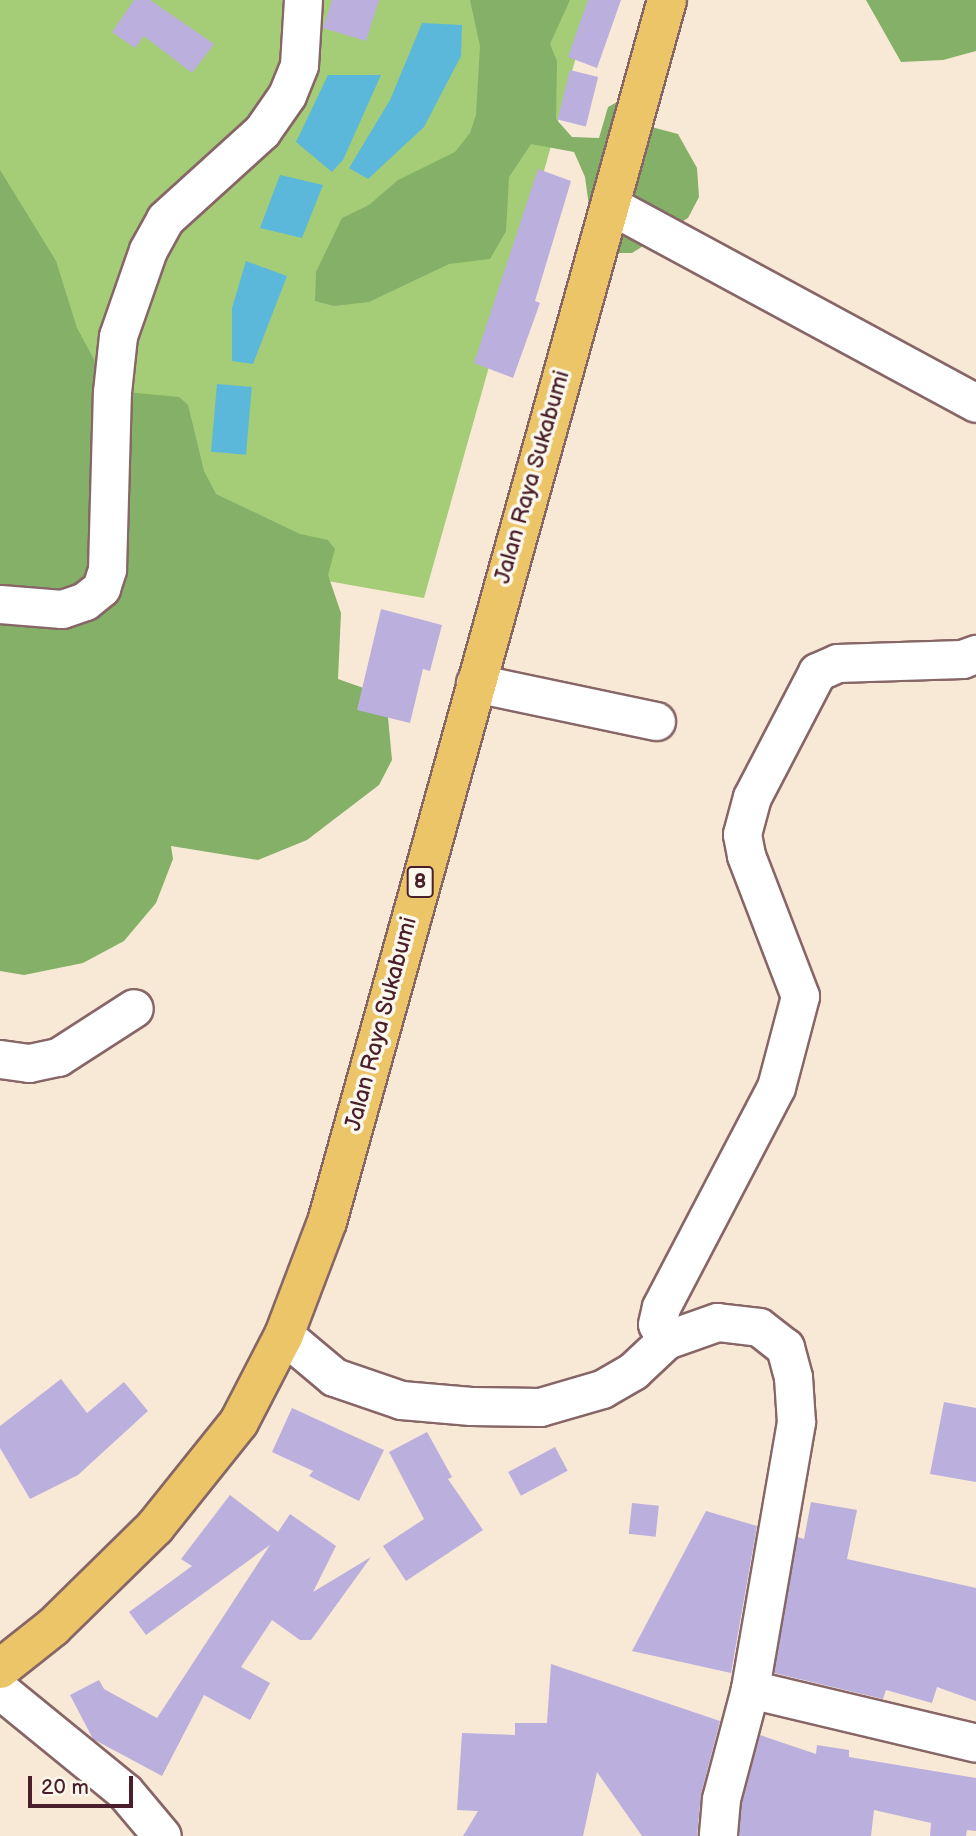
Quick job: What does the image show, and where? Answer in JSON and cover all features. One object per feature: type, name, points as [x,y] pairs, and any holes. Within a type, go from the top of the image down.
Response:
[{"type":"highway","name":"Jalan Raya Sukabumi","points":[[0,1669],[53,1627],[155,1527],[239,1422],[284,1335],[327,1222],[475,682],[667,0]]},
{"type":"street","points":[[0,604],[62,609],[85,601],[101,588],[107,569],[112,391],[118,336],[148,250],[165,219],[262,131],[287,95],[299,65],[303,0]]},
{"type":"street","points":[[610,205],[976,403]]},
{"type":"street","points":[[666,1340],[657,1324],[661,1307],[776,1087],[800,996],[746,855],[742,834],[752,797],[817,671],[836,663],[962,659],[976,654]]},
{"type":"street","points":[[475,682],[656,721]]},
{"type":"street","points":[[0,1059],[29,1063],[58,1057],[134,1008]]},
{"type":"street","points":[[284,1335],[334,1377],[401,1400],[498,1407],[540,1407],[602,1389],[633,1371],[666,1340],[717,1322],[759,1327],[785,1346],[793,1377],[796,1422],[750,1689],[721,1799],[718,1836]]},
{"type":"street","points":[[750,1689],[976,1743]]},
{"type":"street","points":[[0,1690],[125,1792],[162,1836]]},
{"type":"green space","points":[[0,0],[592,0],[424,598],[288,574],[85,383],[0,223]]},
{"type":"green space","points":[[470,0],[570,0],[550,44],[557,61],[556,119],[572,137],[599,138],[608,107],[619,101],[640,124],[678,134],[697,168],[699,197],[688,218],[632,253],[606,253],[592,228],[585,177],[574,152],[531,144],[509,177],[506,231],[490,259],[449,264],[369,302],[334,306],[315,301],[316,272],[342,218],[369,205],[398,180],[455,152],[470,133],[476,115],[480,46]]},
{"type":"green space","points":[[866,0],[976,0],[976,51],[943,60],[901,62]]},
{"type":"green space","points":[[0,170],[56,261],[77,328],[103,376],[125,392],[179,397],[188,405],[204,471],[216,494],[300,534],[328,540],[335,549],[328,575],[341,613],[338,679],[386,696],[392,760],[379,785],[307,840],[258,860],[171,846],[173,859],[156,903],[124,941],[83,963],[24,975],[0,971]]},
{"type":"water","points":[[422,23],[462,25],[461,56],[424,127],[368,179],[349,168],[390,100]]},
{"type":"water","points":[[328,75],[381,75],[343,160],[332,172],[296,142]]},
{"type":"water","points":[[280,175],[323,185],[302,238],[260,228]]},
{"type":"water","points":[[246,261],[287,276],[253,364],[232,361],[232,308]]},
{"type":"water","points":[[217,384],[252,387],[246,455],[211,452]]},
{"type":"building","points":[[134,0],[150,0],[214,44],[192,73],[144,36],[135,48],[112,32]]},
{"type":"building","points":[[332,0],[379,0],[366,41],[323,28]]},
{"type":"building","points":[[588,0],[621,0],[597,68],[568,57]]},
{"type":"building","points":[[570,70],[598,77],[586,127],[558,119]]},
{"type":"building","points":[[538,169],[571,181],[535,301],[540,303],[513,378],[474,363]]},
{"type":"building","points":[[381,609],[442,625],[430,671],[423,669],[410,723],[357,710]]},
{"type":"building","points":[[61,1379],[87,1413],[124,1382],[148,1411],[78,1475],[30,1499],[0,1448],[0,1426]]},
{"type":"building","points":[[944,1402],[976,1408],[976,1482],[930,1474]]},
{"type":"building","points":[[292,1408],[384,1450],[359,1501],[309,1476],[313,1471],[272,1452]]},
{"type":"building","points":[[427,1432],[452,1477],[448,1479],[483,1530],[406,1581],[383,1546],[424,1519],[389,1452]]},
{"type":"building","points":[[555,1447],[568,1471],[521,1496],[508,1472]]},
{"type":"building","points":[[230,1495],[278,1532],[290,1514],[336,1546],[313,1592],[371,1557],[311,1640],[300,1640],[272,1620],[241,1667],[270,1683],[250,1720],[204,1695],[162,1776],[93,1739],[70,1695],[99,1680],[104,1689],[157,1718],[270,1545],[146,1635],[129,1612],[192,1566],[181,1559]]},
{"type":"building","points":[[811,1502],[857,1510],[847,1559],[976,1588],[976,1701],[937,1687],[932,1703],[886,1690],[883,1699],[774,1673],[797,1537],[804,1539]]},
{"type":"building","points":[[632,1503],[659,1506],[656,1537],[629,1534]]},
{"type":"building","points":[[706,1511],[757,1526],[731,1673],[632,1651]]},
{"type":"building","points":[[551,1664],[720,1721],[701,1794],[697,1836],[642,1836],[597,1772],[583,1836],[463,1836],[478,1811],[457,1810],[462,1733],[515,1735],[515,1723],[547,1723]]},
{"type":"building","points":[[760,1735],[816,1754],[817,1745],[849,1750],[849,1757],[976,1778],[976,1831],[967,1830],[966,1836],[930,1836],[931,1823],[874,1810],[871,1836],[739,1836],[742,1803]]}]
